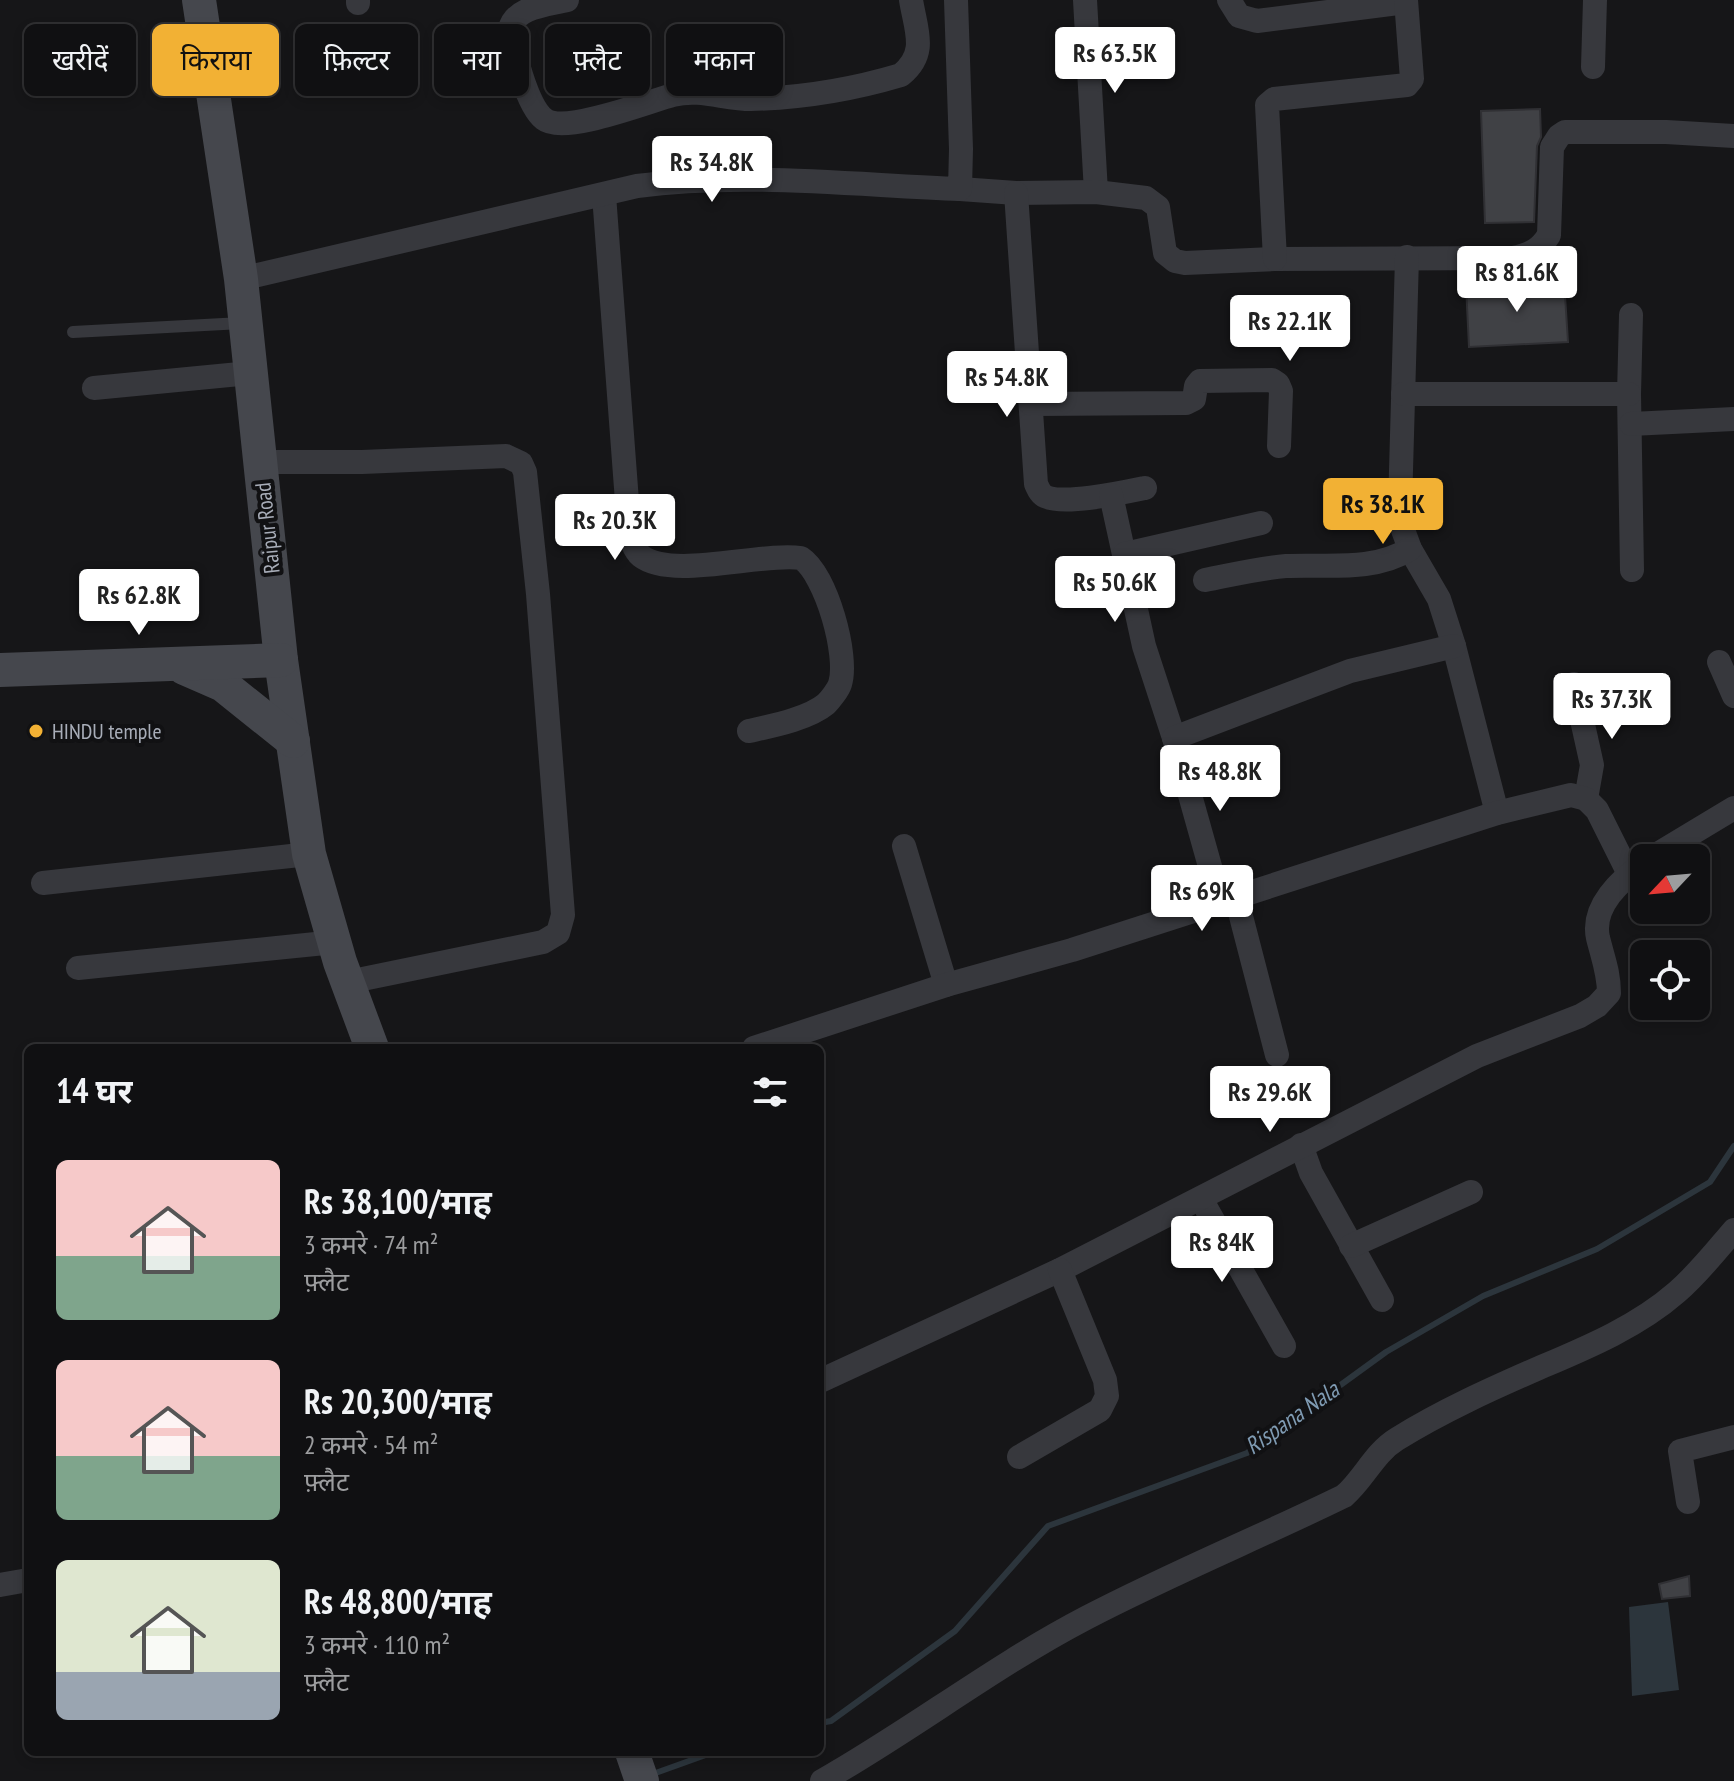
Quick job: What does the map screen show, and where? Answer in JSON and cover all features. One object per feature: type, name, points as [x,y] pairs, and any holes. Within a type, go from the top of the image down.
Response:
[{"type":"main road","name":"Raipur Road","points":[[199,0],[241,279],[281,660],[309,854],[371,1044]]},
{"type":"main road","points":[[0,670],[281,660]]},
{"type":"main road","points":[[177,665],[223,685],[293,741]]},
{"type":"main road","points":[[633,1756],[642,1781]]},
{"type":"street","points":[[567,0],[522,12],[511,21],[510,29],[534,107],[544,119],[554,124],[587,120],[677,94],[699,92],[749,99],[822,91],[901,75],[914,65],[919,47],[911,0]]},
{"type":"street","points":[[956,0],[960,189]]},
{"type":"street","points":[[1085,0],[1096,192]]},
{"type":"street","points":[[1229,0],[1239,16],[1257,21],[1406,1],[1412,79],[1407,85],[1274,99],[1267,105],[1275,259]]},
{"type":"street","points":[[1593,67],[1595,0]]},
{"type":"street","points":[[241,279],[637,186],[734,179],[1016,193],[1096,192],[1146,198],[1158,207],[1165,253],[1175,261],[1185,263],[1275,259],[1513,258],[1528,255],[1542,247],[1549,235],[1552,147],[1565,132],[1734,136]]},
{"type":"street","points":[[1016,193],[1036,484],[1043,495],[1053,500],[1111,495],[1145,488]]},
{"type":"street","points":[[604,195],[629,528],[636,550],[643,557],[660,564],[801,558],[811,565],[824,587],[832,616],[843,662],[840,686],[825,705],[787,722],[749,731]]},
{"type":"street","points":[[1407,257],[1400,506],[1403,530],[1410,549],[1439,599],[1497,813]]},
{"type":"street","points":[[1631,315],[1632,570]]},
{"type":"street","points":[[94,388],[250,373]]},
{"type":"street","points":[[1031,404],[1186,403],[1194,399],[1200,381],[1272,380],[1281,391],[1279,446]]},
{"type":"street","points":[[1403,394],[1629,394]]},
{"type":"street","points":[[1631,424],[1734,419]]},
{"type":"street","points":[[259,462],[362,462],[498,455],[516,458],[525,472],[538,594],[563,915],[558,933],[543,942],[348,982]]},
{"type":"street","points":[[1111,495],[1144,646],[1277,1055]]},
{"type":"street","points":[[1125,554],[1261,523]]},
{"type":"street","points":[[1205,580],[1284,566],[1380,562],[1398,557],[1410,549]]},
{"type":"street","points":[[1174,738],[1350,671],[1454,646]]},
{"type":"street","points":[[1719,662],[1734,696]]},
{"type":"street","points":[[1574,684],[1592,765],[1586,799]]},
{"type":"street","points":[[766,1044],[946,985],[1072,950],[1497,813],[1571,795],[1586,799],[1597,810],[1630,860]]},
{"type":"street","points":[[1674,844],[1734,808]]},
{"type":"street","points":[[904,846],[946,985]]},
{"type":"street","points":[[43,883],[309,854]]},
{"type":"street","points":[[824,1379],[1060,1270],[1477,1056],[1580,1016],[1597,1006],[1609,993],[1609,972],[1597,934],[1604,901],[1630,875]]},
{"type":"street","points":[[78,968],[335,942]]},
{"type":"street","points":[[1301,1145],[1311,1173],[1382,1300]]},
{"type":"street","points":[[1351,1246],[1471,1192]]},
{"type":"street","points":[[1201,1199],[1284,1346]]},
{"type":"street","points":[[822,1781],[877,1750],[1026,1652],[1086,1618],[1344,1496],[1360,1482],[1372,1461],[1406,1434],[1493,1388],[1586,1348],[1638,1320],[1677,1292],[1734,1230]]},
{"type":"street","points":[[1019,1457],[1100,1410],[1107,1396],[1105,1380],[1060,1270]]},
{"type":"street","points":[[1688,1502],[1680,1451],[1734,1437]]},
{"type":"street","points":[[0,1585],[24,1581]]},
{"type":"lane","points":[[73,332],[245,323]]},
{"type":"shaded area","points":[[1668,1602],[1679,1690],[1632,1696],[1629,1607]]},
{"type":"building","points":[[1540,109],[1541,137],[1537,146],[1534,222],[1485,223],[1481,111]]},
{"type":"building","points":[[1564,280],[1568,342],[1469,347],[1466,285]]},
{"type":"building","points":[[1689,1576],[1690,1596],[1662,1599],[1659,1584]]},
{"type":"waterway","name":"Rispana Nala","points":[[824,1722],[831,1721],[955,1631],[1048,1526],[1247,1453],[1386,1352],[1483,1296],[1597,1249],[1710,1182],[1734,1146]]},
{"type":"waterway","name":"Rispana Nala","points":[[650,1775],[703,1756]]},
{"type":"place","name":"HINDU temple","points":[[36,731]]}]
